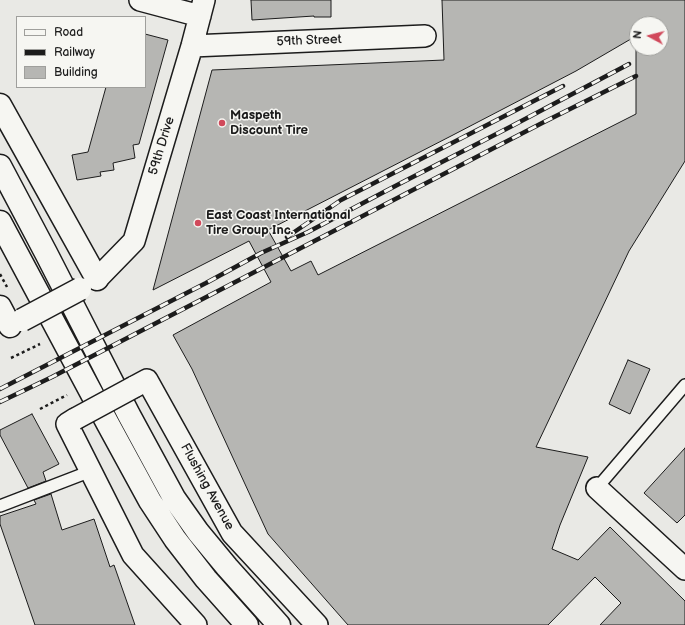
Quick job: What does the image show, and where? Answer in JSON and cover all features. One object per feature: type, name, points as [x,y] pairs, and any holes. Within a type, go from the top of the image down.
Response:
[{"type":"main road","points":[[0,105],[88,284],[10,311]]},
{"type":"main road","name":"Flushing Avenue","points":[[0,166],[46,252],[129,415],[174,498],[198,532],[279,625]]},
{"type":"main road","points":[[0,222],[150,501],[175,539],[206,579],[247,625]]},
{"type":"street","points":[[140,0],[202,8]]},
{"type":"street","name":"59th Drive","points":[[88,284],[134,241],[202,8]]},
{"type":"street","name":"59th Street","points":[[192,46],[425,36]]},
{"type":"street","name":"Flushing Avenue","points":[[196,625],[133,555],[67,424],[147,380],[232,533],[317,625]]},
{"type":"street","points":[[597,488],[685,569]]},
{"type":"lane","points":[[597,488],[685,384]]},
{"type":"lane","points":[[0,506],[91,471]]},
{"type":"path","points":[[0,274],[10,311]]},
{"type":"path","points":[[11,358],[40,344]]},
{"type":"path","points":[[40,409],[67,395]]},
{"type":"building","points":[[251,0],[331,0],[331,17],[314,16],[252,20]]},
{"type":"building","points":[[442,0],[685,0],[685,161],[629,251],[536,447],[588,457],[560,525],[552,549],[578,560],[610,527],[685,601],[685,625],[600,625],[621,603],[595,577],[548,625],[348,625],[268,534],[192,369],[173,335],[271,282],[249,241],[153,290],[212,70],[444,60]],"holes":[[[629,16],[669,16],[669,56],[636,56],[636,114],[318,275],[311,261],[291,271],[268,230],[576,71],[629,40]]]},
{"type":"building","points":[[146,34],[168,40],[139,144],[133,145],[135,158],[113,163],[114,170],[100,172],[101,176],[77,180],[72,155],[88,152],[106,88],[146,88]]},
{"type":"building","points":[[628,360],[650,369],[630,414],[609,404]]},
{"type":"building","points":[[32,414],[59,464],[43,472],[46,481],[28,488],[0,435],[0,430]]},
{"type":"building","points":[[685,448],[685,515],[677,523],[644,493]]},
{"type":"building","points":[[51,494],[62,530],[94,519],[110,567],[114,565],[135,625],[35,625],[0,524],[0,516],[36,504],[34,500]]},
{"type":"railway","points":[[0,389],[261,253],[308,232],[629,64]]},
{"type":"railway","points":[[0,402],[52,377],[544,122],[636,76]]},
{"type":"railway","points":[[287,237],[341,200],[563,86]]},
{"type":"place","name":"Maspeth Discount Tire","points":[[222,123]]},
{"type":"place","name":"East Coast International Tire Group Inc.","points":[[198,223]]}]
